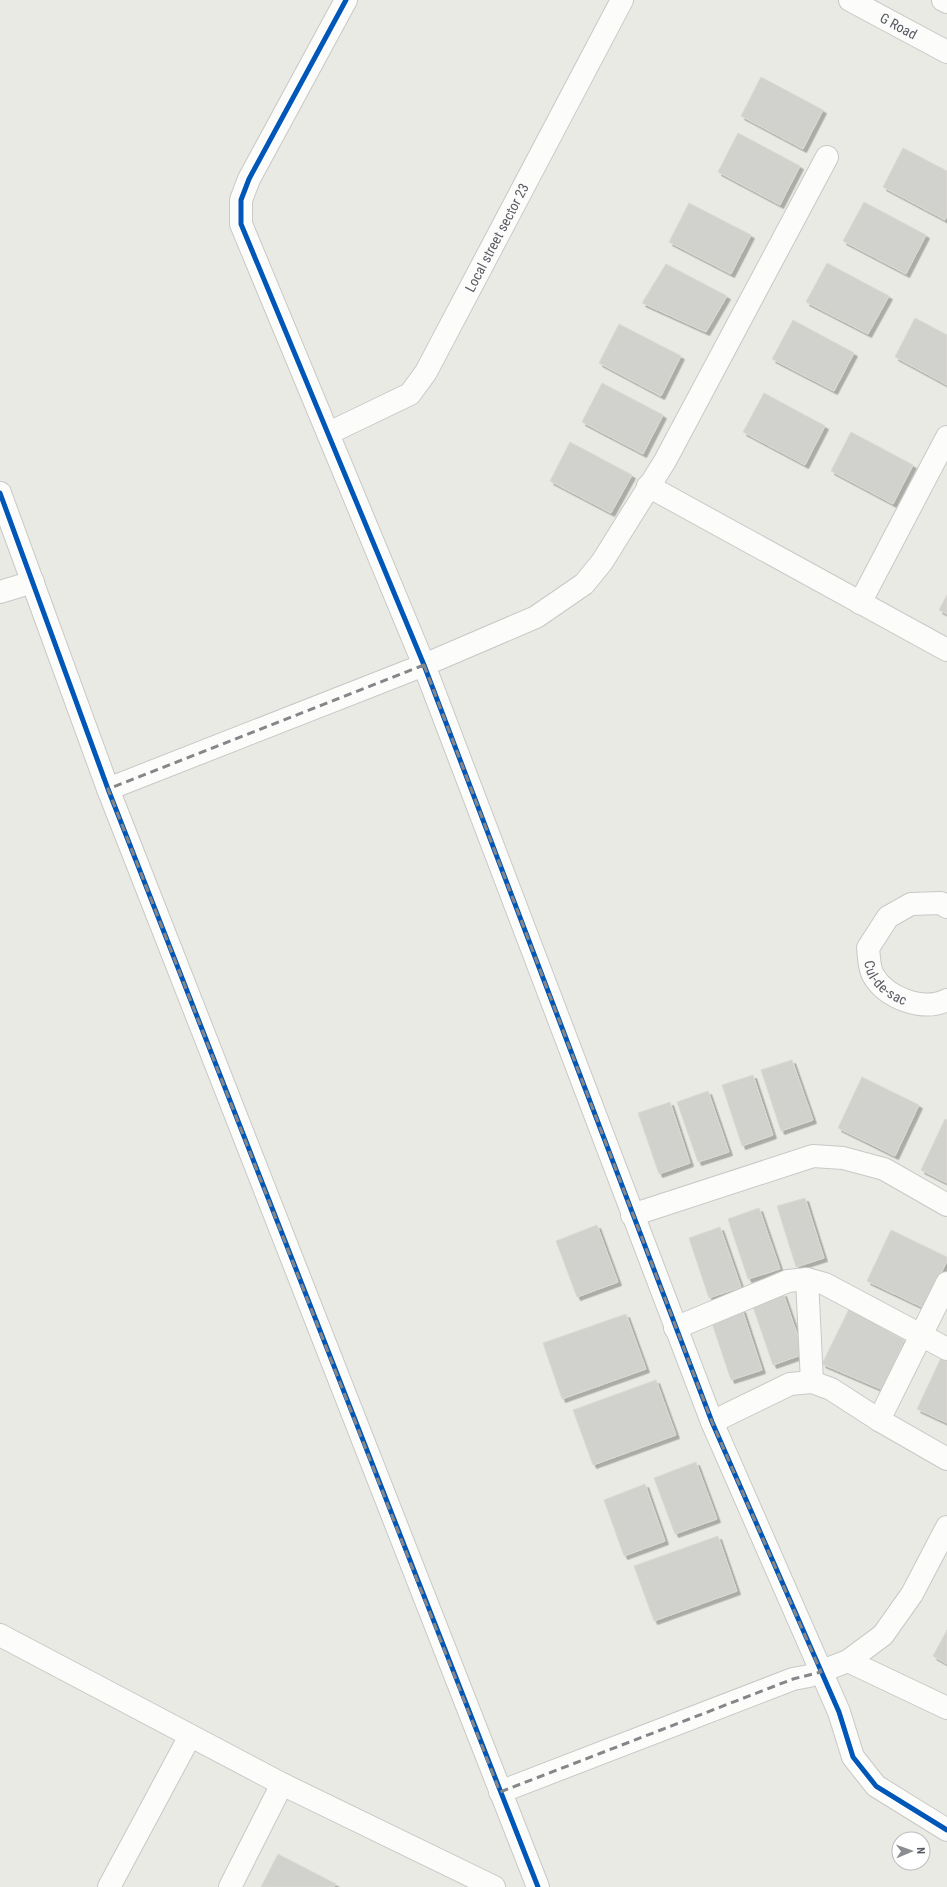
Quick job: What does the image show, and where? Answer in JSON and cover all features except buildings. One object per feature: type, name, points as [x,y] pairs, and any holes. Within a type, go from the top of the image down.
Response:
[{"type":"street","points":[[346,0],[249,179],[241,200],[241,224],[424,665],[712,1422],[839,1712],[853,1757],[876,1786],[947,1830]]},
{"type":"street","name":"Local street sector 23","points":[[329,433],[410,394],[426,372],[622,0]]},
{"type":"street","name":"G Road","points":[[850,0],[947,52]]},
{"type":"street","points":[[943,0],[947,2]]},
{"type":"street","points":[[108,789],[424,665],[536,617],[584,584],[602,562],[665,461],[827,157]]},
{"type":"street","points":[[860,602],[947,438]]},
{"type":"street","points":[[648,486],[947,650]]},
{"type":"street","points":[[0,493],[108,789],[538,1887]]},
{"type":"street","points":[[0,592],[33,582]]},
{"type":"street","name":"Cul-de-sac","points":[[947,907],[941,903],[911,904],[888,916],[868,948],[873,975],[889,993],[916,1004],[941,1003],[947,1000]]},
{"type":"street","points":[[632,1215],[813,1156],[843,1158],[884,1169],[947,1205]]},
{"type":"street","points":[[675,1328],[788,1281],[807,1279],[825,1284],[947,1349]]},
{"type":"street","points":[[807,1279],[812,1382]]},
{"type":"street","points":[[879,1420],[947,1283]]},
{"type":"street","points":[[712,1422],[790,1384],[812,1382],[831,1389],[879,1420],[947,1459]]},
{"type":"street","points":[[500,1792],[793,1679],[821,1672],[848,1661],[884,1635],[912,1594],[947,1527]]},
{"type":"street","points":[[0,1635],[282,1784],[494,1887]]},
{"type":"street","points":[[848,1661],[947,1708]]},
{"type":"street","points":[[109,1887],[190,1736]]},
{"type":"street","points":[[230,1887],[282,1784]]},
{"type":"highlighted area","points":[[424,665],[712,1422],[821,1672],[793,1679],[500,1792],[108,789]]},
{"type":"cycle path","points":[[346,0],[249,179],[241,200],[241,224],[424,665],[712,1422],[839,1712],[853,1757],[876,1786],[947,1830]]},
{"type":"cycle path","points":[[0,493],[108,789],[538,1887]]}]
